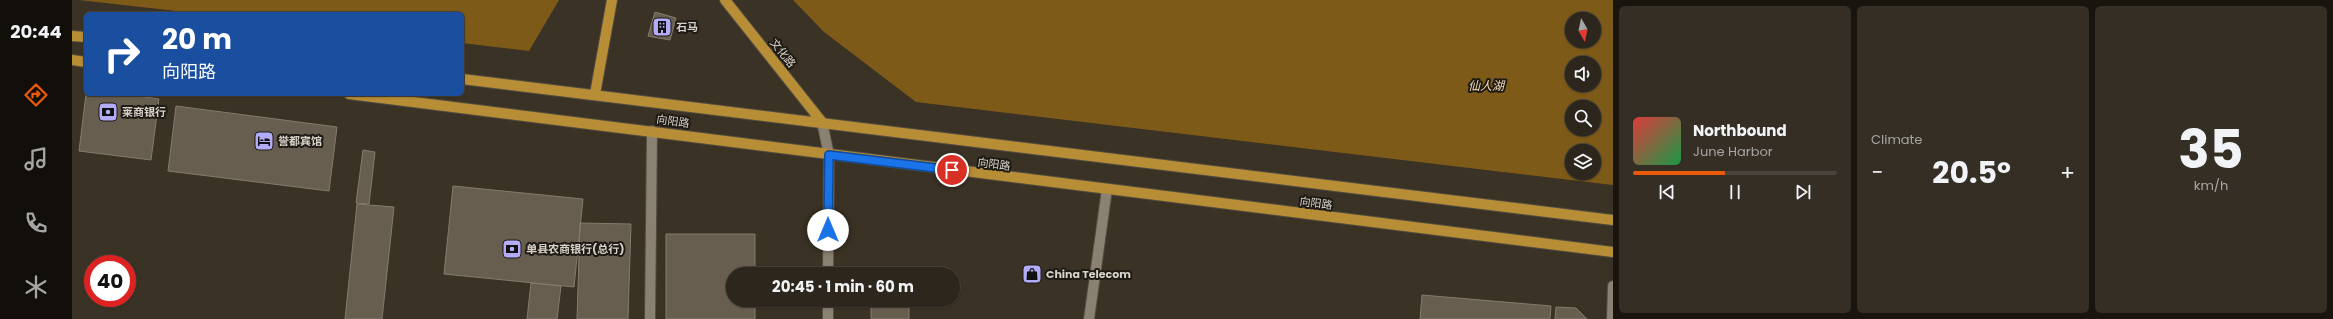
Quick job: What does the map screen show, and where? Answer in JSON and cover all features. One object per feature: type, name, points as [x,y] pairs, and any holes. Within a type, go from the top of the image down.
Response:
[{"type":"main road","points":[[595,94],[612,0]]},
{"type":"main road","name":"文化路","points":[[725,0],[822,122]]},
{"type":"main road","points":[[72,36],[84,37]]},
{"type":"main road","points":[[72,60],[84,62]]},
{"type":"main road","name":"向阳路","points":[[464,79],[595,94],[1613,220]]},
{"type":"main road","name":"向阳路","points":[[366,96],[652,130],[829,155],[1613,252]]},
{"type":"street","points":[[822,122],[829,155],[828,267]]},
{"type":"street","points":[[650,319],[652,130]]},
{"type":"street","points":[[1089,319],[1107,189]]},
{"type":"street","points":[[1612,319],[1613,286]]},
{"type":"street","points":[[828,307],[828,319]]},
{"type":"water","points":[[79,0],[559,0],[529,51],[464,43],[464,12],[185,12]]},
{"type":"water","name":"仙人湖","points":[[793,0],[1613,0],[1613,185],[1571,180],[1601,180],[1601,144],[1565,144],[1565,179],[916,102],[824,32]]},
{"type":"building","name":"石马","points":[[655,12],[676,18],[670,40],[648,36]]},
{"type":"building","points":[[86,96],[138,96],[159,99],[151,160],[79,151]]},
{"type":"building","points":[[176,106],[337,127],[329,191],[168,171]]},
{"type":"building","points":[[363,150],[375,152],[369,204],[356,203]]},
{"type":"building","name":"单县农商银行(总行)","points":[[453,186],[583,199],[574,287],[444,274]]},
{"type":"building","points":[[357,204],[394,207],[382,319],[345,319]]},
{"type":"building","points":[[580,223],[631,224],[628,319],[577,319]]},
{"type":"building","points":[[666,234],[755,234],[755,267],[726,267],[726,307],[755,307],[755,319],[666,319]]},
{"type":"building","points":[[531,283],[561,286],[557,319],[527,319]]},
{"type":"building","points":[[1422,295],[1551,306],[1550,319],[1420,319]]},
{"type":"building","points":[[871,307],[909,307],[909,319],[871,319]]},
{"type":"building","points":[[1556,307],[1576,308],[1587,319],[1555,319]]},
{"type":"place","name":"石马","points":[[662,27]]},
{"type":"place","name":"莱商银行","points":[[108,112]]},
{"type":"place","name":"誉都宾馆","points":[[264,141]]},
{"type":"place","name":"单县农商银行(总行)","points":[[512,249]]},
{"type":"place","name":"China Telecom","points":[[1032,274]]},
{"type":"route","points":[[828,230],[829,155],[952,170]]}]
